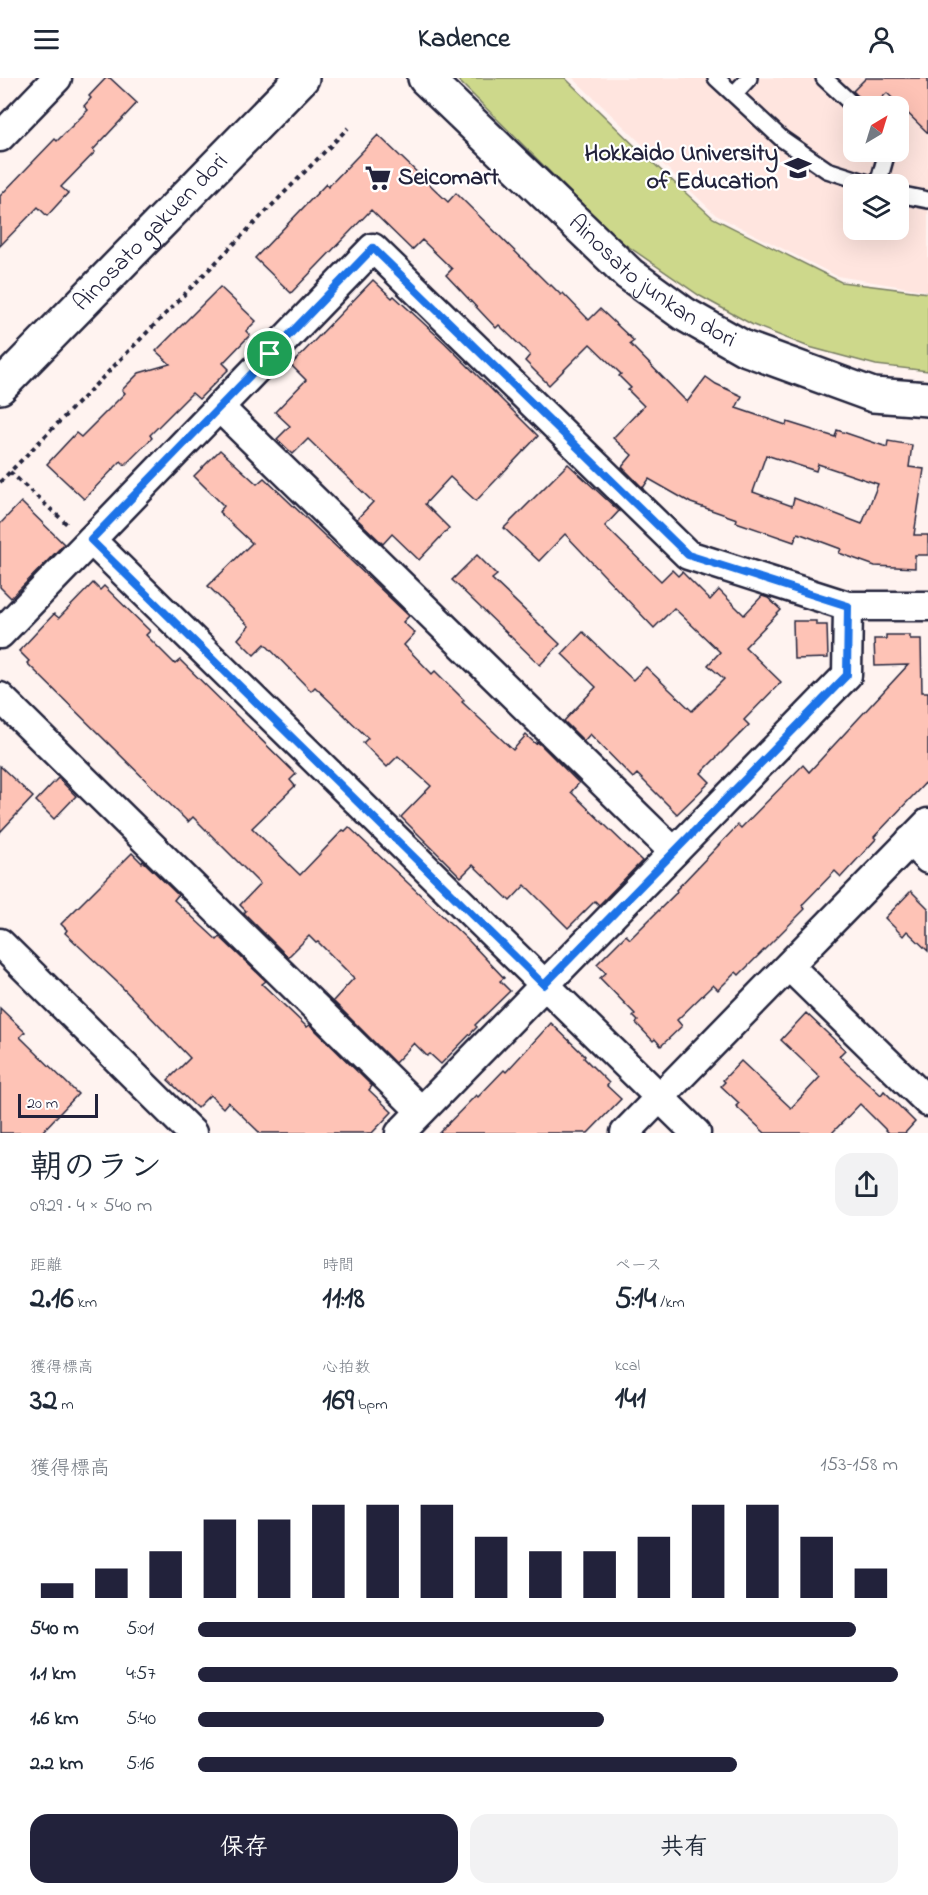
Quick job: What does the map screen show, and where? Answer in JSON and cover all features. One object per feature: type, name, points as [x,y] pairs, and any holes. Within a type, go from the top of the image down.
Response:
[{"type":"street","points":[[0,137],[57,78]]},
{"type":"street","name":"Ainosato gakuen dori","points":[[0,387],[302,78]]},
{"type":"street","name":"Ainosato junkan dori","points":[[425,78],[629,274],[684,314],[744,348],[873,395],[928,399]]},
{"type":"street","points":[[0,634],[83,536],[219,407],[373,248],[688,555],[848,606],[928,606]]},
{"type":"street","points":[[219,407],[674,852]]},
{"type":"street","points":[[83,536],[696,1133]]},
{"type":"street","points":[[400,1133],[847,675],[848,606]]},
{"type":"street","points":[[0,697],[422,1111]]},
{"type":"street","points":[[625,1133],[789,966],[922,841]]},
{"type":"street","points":[[0,944],[192,1133]]},
{"type":"street","points":[[789,966],[928,1102]]},
{"type":"lane","points":[[716,78],[782,138],[827,170],[843,175]]},
{"type":"lane","points":[[734,94],[749,78]]},
{"type":"lane","points":[[824,78],[843,96]]},
{"type":"lane","points":[[909,196],[928,200]]},
{"type":"path","points":[[0,482],[348,128]]},
{"type":"path","points":[[10,472],[83,536]]},
{"type":"shaded area","name":"Hokkaido University of Education","points":[[573,78],[928,78],[928,291],[837,276],[716,215]]},
{"type":"green space","points":[[456,78],[565,78],[713,218],[841,282],[928,293],[928,371],[876,365],[809,347],[753,325],[700,296],[616,238]]},
{"type":"building","points":[[106,78],[110,78],[137,103],[61,187],[68,193],[47,216],[38,207],[0,246],[0,196],[55,139],[57,141],[88,110],[84,106],[91,98],[89,96]]},
{"type":"building","points":[[866,78],[928,78],[928,133],[909,114],[909,96],[890,96],[887,93],[884,96],[858,96],[853,91]]},
{"type":"building","points":[[378,135],[448,202],[456,193],[550,286],[561,295],[563,293],[589,320],[600,309],[634,341],[630,344],[687,402],[706,377],[742,396],[736,408],[786,425],[787,422],[835,437],[837,430],[887,447],[888,441],[912,445],[909,467],[924,469],[914,535],[928,535],[928,555],[915,555],[915,568],[875,566],[839,553],[841,549],[798,533],[794,542],[736,522],[737,519],[691,503],[649,479],[643,488],[622,467],[632,455],[613,438],[644,406],[628,390],[631,388],[619,376],[621,374],[590,344],[549,385],[525,361],[530,355],[499,325],[496,328],[446,275],[452,269],[422,240],[412,250],[371,210],[291,293],[255,258],[326,184],[328,187]],"holes":[[[766,455],[816,471],[818,464],[878,484],[862,524],[794,498],[792,506],[753,492]]]},
{"type":"building","points":[[373,280],[445,343],[538,436],[476,501],[450,477],[425,504],[449,528],[419,560],[392,534],[383,544],[357,519],[373,502],[308,439],[293,454],[277,439],[290,426],[275,412],[306,380],[291,365]]},
{"type":"building","points":[[220,287],[256,321],[246,331],[250,335],[223,363],[229,369],[199,399],[192,393],[150,435],[152,438],[125,465],[121,461],[84,499],[47,464],[76,433],[81,437],[125,393],[122,390],[139,373],[170,364],[156,351]]},
{"type":"building","points":[[220,450],[257,484],[264,478],[409,616],[403,622],[415,633],[404,645],[432,674],[435,671],[464,700],[462,702],[513,750],[526,735],[536,744],[537,742],[541,745],[579,783],[571,792],[642,861],[599,905],[595,901],[568,928],[525,885],[510,901],[473,865],[461,877],[401,817],[431,786],[398,756],[387,767],[363,743],[368,738],[315,687],[311,691],[265,644],[254,655],[238,639],[249,626],[208,586],[252,543],[219,512],[224,506],[194,476]]},
{"type":"building","points":[[568,464],[619,511],[605,526],[661,581],[672,570],[678,576],[682,572],[710,600],[719,590],[744,615],[762,596],[768,598],[781,610],[745,647],[781,682],[744,720],[749,725],[701,773],[710,782],[677,814],[637,774],[633,778],[590,734],[584,741],[564,721],[596,687],[562,654],[583,632],[633,680],[646,667],[692,711],[724,679],[708,665],[720,652],[674,608],[654,628],[565,534],[539,561],[504,528]]},
{"type":"building","points":[[21,502],[64,544],[11,598],[0,587],[0,524]]},
{"type":"building","points":[[477,555],[497,575],[492,579],[560,644],[540,665],[452,580]]},
{"type":"building","points":[[93,583],[100,590],[104,586],[150,631],[146,635],[175,664],[180,660],[296,774],[290,780],[295,786],[252,828],[300,875],[343,830],[349,827],[469,941],[504,978],[500,981],[510,991],[475,1025],[477,1027],[441,1064],[430,1054],[427,1056],[414,1043],[395,1063],[333,1001],[354,978],[309,936],[288,957],[244,913],[246,911],[240,905],[260,884],[193,817],[188,822],[27,663],[29,661],[19,651],[54,614],[59,618]]},
{"type":"building","points":[[793,621],[816,621],[816,625],[827,625],[828,658],[794,659]]},
{"type":"building","points":[[886,635],[910,635],[910,639],[921,639],[922,692],[928,692],[928,780],[874,837],[876,839],[841,877],[835,871],[802,905],[805,909],[739,975],[736,972],[718,990],[713,985],[677,1020],[682,1026],[661,1046],[636,1023],[638,1021],[633,1016],[635,1014],[600,978],[606,973],[597,964],[626,935],[630,939],[738,825],[741,828],[803,765],[809,772],[908,665],[875,666],[874,639],[886,639]]},
{"type":"building","points":[[0,766],[33,797],[0,832]]},
{"type":"building","points":[[58,778],[76,796],[54,819],[36,801]]},
{"type":"building","points":[[132,853],[178,895],[174,900],[217,940],[220,937],[266,981],[262,984],[307,1027],[310,1025],[372,1086],[369,1090],[392,1112],[372,1133],[260,1133],[228,1102],[223,1108],[210,1095],[197,1108],[168,1080],[190,1058],[117,982],[65,933],[67,930],[61,924]]},
{"type":"building","points":[[911,891],[928,908],[928,951],[907,931],[903,936],[885,918]]},
{"type":"building","points":[[0,1008],[25,1032],[20,1037],[78,1094],[41,1133],[0,1133]]},
{"type":"building","points":[[806,1013],[845,1050],[839,1056],[881,1095],[884,1091],[915,1122],[905,1133],[889,1133],[860,1104],[832,1133],[765,1133],[736,1106],[739,1103],[721,1086],[725,1082],[723,1080],[741,1061],[791,1108],[820,1077],[781,1040]]},
{"type":"building","points":[[551,1023],[585,1056],[584,1058],[609,1083],[607,1086],[621,1099],[588,1133],[439,1133],[476,1095],[478,1097],[504,1070],[506,1072]]},
{"type":"place","name":"Hokkaido University of Education","points":[[798,168]]},
{"type":"place","name":"Seicomart","points":[[378,178]]},
{"type":"route","points":[[373,248],[688,555],[848,606],[847,675],[544,985],[91,540],[270,354],[373,248]]}]
